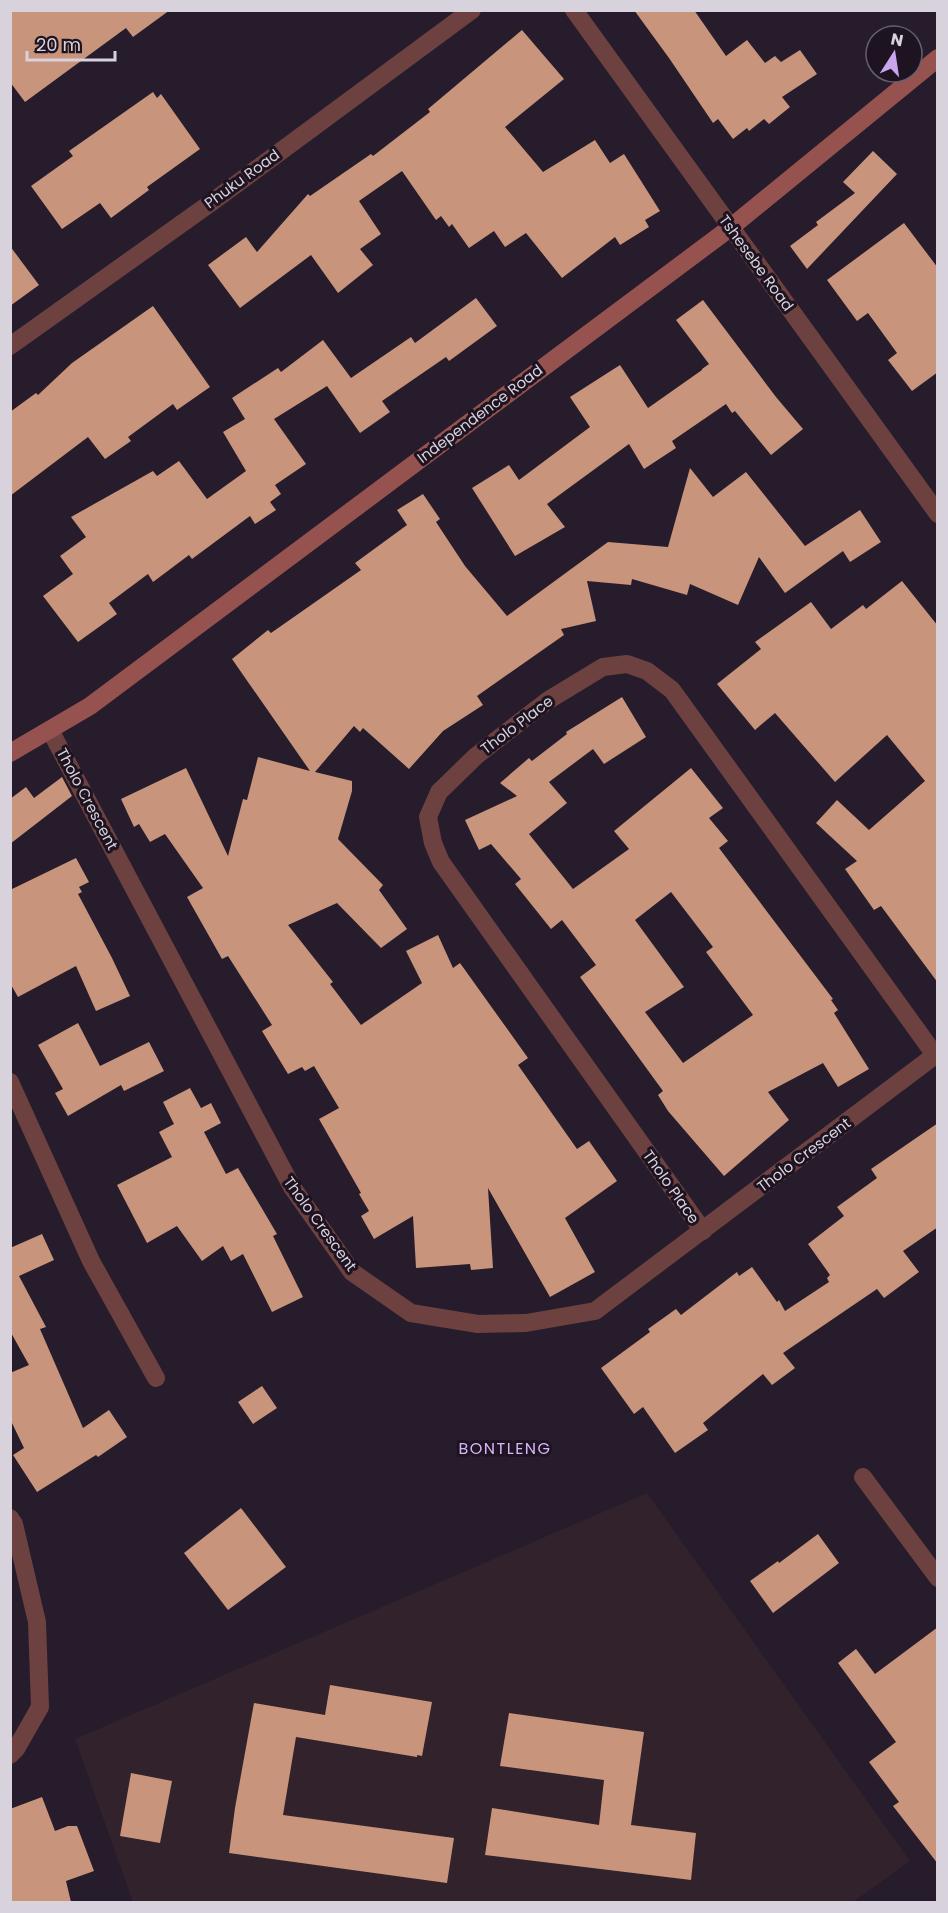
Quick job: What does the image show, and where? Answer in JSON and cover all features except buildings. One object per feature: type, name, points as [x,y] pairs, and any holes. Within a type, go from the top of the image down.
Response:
[{"type":"street","name":"Phuku Road","points":[[10,346],[221,195],[472,10]]},
{"type":"street","name":"Tshesebe Road","points":[[574,10],[938,514]]},
{"type":"street","name":"Independence Road","points":[[10,753],[90,706],[730,228],[938,58]]},
{"type":"street","name":"Tholo Place","points":[[703,1232],[441,862],[433,843],[428,817],[439,792],[476,756],[547,702],[603,667],[627,664],[647,671],[672,690],[936,1054]]},
{"type":"street","name":"Tholo Crescent","points":[[50,730],[292,1187],[352,1272],[411,1313],[478,1324],[526,1323],[595,1311],[703,1232],[936,1054]]},
{"type":"street","points":[[10,1082],[91,1261],[156,1378]]},
{"type":"street","points":[[863,1477],[938,1578]]},
{"type":"street","points":[[10,1518],[14,1524],[37,1622],[40,1707],[16,1749],[10,1755]]},
{"type":"shaded area","points":[[647,1493],[910,1861],[853,1902],[133,1902],[75,1739]]},
{"type":"district","name":"BONTLENG","points":[[505,1448]]}]
